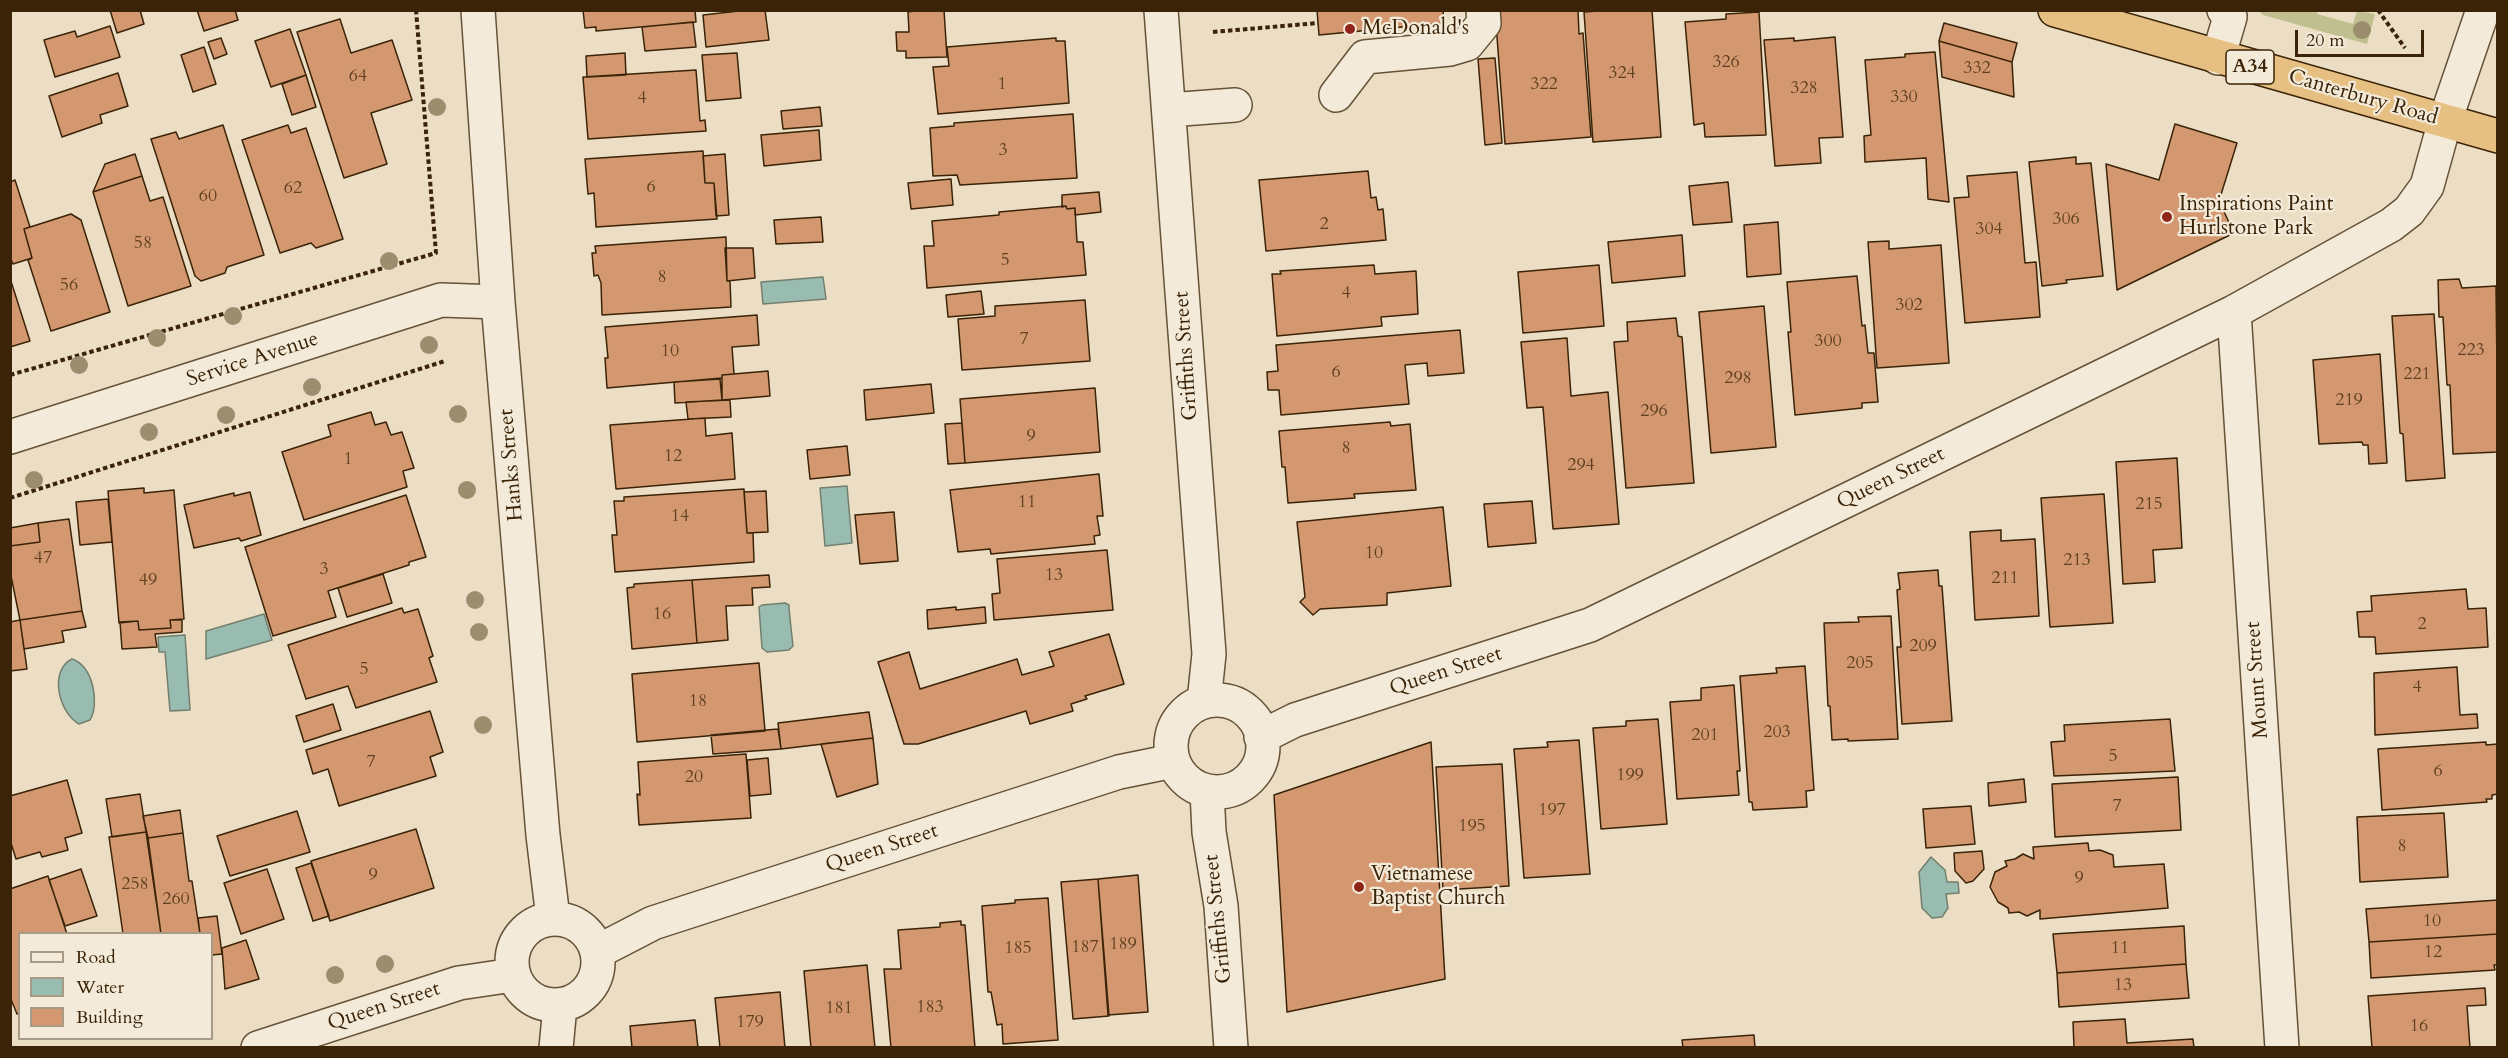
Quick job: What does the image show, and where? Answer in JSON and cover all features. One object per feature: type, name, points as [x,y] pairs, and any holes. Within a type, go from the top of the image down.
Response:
[{"type":"highway","name":"Canterbury Road","points":[[2055,10],[2498,136]]},
{"type":"street","name":"Hanks Street","points":[[478,10],[498,302],[543,835],[553,918]]},
{"type":"street","name":"Griffiths Street","points":[[1161,10],[1209,654],[1204,702]]},
{"type":"street","points":[[1336,95],[1365,57],[1450,49],[1467,44],[1484,23],[1483,10]]},
{"type":"street","points":[[2218,58],[2230,17],[2224,10]]},
{"type":"street","name":"Queen Street","points":[[1262,737],[1295,720],[1590,626],[2234,312],[2391,225],[2409,211],[2427,186],[2445,121],[2483,10]]},
{"type":"street","points":[[1169,110],[1235,105]]},
{"type":"street","name":"Service Avenue","points":[[10,437],[441,300],[498,302]]},
{"type":"street","name":"Mount Street","points":[[2234,312],[2282,1047]]},
{"type":"street","points":[[1219,700],[1233,703],[1251,717],[1262,737],[1262,752],[1258,767],[1249,779],[1237,788],[1207,791],[1192,785],[1180,774],[1173,761],[1170,742],[1176,724],[1187,710],[1204,702],[1219,700]]},
{"type":"street","name":"Queen Street","points":[[597,952],[653,922],[1119,772],[1173,761]]},
{"type":"street","name":"Griffiths Street","points":[[1207,791],[1209,832],[1221,906],[1231,1047]]},
{"type":"street","points":[[553,918],[570,921],[582,928],[592,939],[597,952],[598,967],[595,981],[580,998],[560,1006],[545,1005],[531,999],[520,988],[513,975],[511,958],[516,942],[526,929],[540,921],[553,918]]},
{"type":"street","name":"Queen Street","points":[[258,1047],[459,983],[513,975]]},
{"type":"street","points":[[556,1047],[560,1006]]},
{"type":"path","points":[[10,375],[436,254],[416,10]]},
{"type":"path","points":[[2378,10],[2405,48]]},
{"type":"path","points":[[1213,32],[1318,22]]},
{"type":"path","points":[[10,498],[445,361]]},
{"type":"green space","points":[[2259,11],[2317,11],[2317,14],[2353,24],[2357,11],[2375,14],[2367,44],[2263,15]]},
{"type":"water","points":[[823,277],[826,299],[763,304],[761,282]]},
{"type":"water","points":[[847,486],[852,543],[825,546],[820,488]]},
{"type":"water","points":[[785,603],[789,605],[793,646],[789,650],[767,652],[762,648],[759,607]]},
{"type":"water","points":[[264,614],[272,640],[206,659],[206,631]]},
{"type":"water","points":[[185,635],[190,710],[170,711],[165,652],[159,652],[158,637]]},
{"type":"water","points":[[72,659],[85,669],[90,677],[94,695],[93,713],[90,720],[79,724],[66,710],[59,691],[60,672]]},
{"type":"water","points":[[1931,857],[1945,870],[1947,882],[1958,882],[1959,893],[1946,894],[1948,908],[1942,917],[1932,918],[1922,908],[1919,872]]},
{"type":"building","points":[[110,10],[140,10],[144,24],[117,33]]},
{"type":"building","points":[[197,10],[235,10],[238,20],[204,31]]},
{"type":"building","points":[[583,10],[695,10],[696,22],[596,31],[596,27],[585,28]]},
{"type":"building","points":[[765,10],[769,40],[706,47],[703,15]]},
{"type":"building","points":[[944,10],[947,57],[906,58],[906,51],[897,51],[896,32],[909,32],[908,12]]},
{"type":"building","name":"McDonald's","points":[[1317,10],[1443,10],[1444,23],[1319,35]]},
{"type":"building","points":[[1495,10],[1578,10],[1579,34],[1583,33],[1591,137],[1505,144]]},
{"type":"building","points":[[1652,10],[1661,137],[1593,142],[1584,12]]},
{"type":"building","points":[[1759,12],[1766,135],[1705,137],[1704,123],[1694,125],[1685,22],[1726,19],[1726,14]]},
{"type":"building","points":[[340,19],[351,53],[392,40],[412,100],[371,113],[387,164],[344,178],[297,32]]},
{"type":"building","points":[[693,22],[696,47],[645,51],[642,27]]},
{"type":"building","points":[[1944,23],[2017,43],[2012,62],[1939,41]]},
{"type":"building","points":[[110,26],[120,57],[55,77],[44,40],[75,31],[77,37]]},
{"type":"building","points":[[290,29],[306,75],[271,87],[255,41]]},
{"type":"building","points":[[1835,37],[1843,137],[1819,138],[1821,163],[1775,166],[1764,40],[1794,38],[1794,41]]},
{"type":"building","points":[[221,38],[227,54],[214,59],[208,42]]},
{"type":"building","points":[[1056,38],[1056,41],[1065,41],[1069,103],[938,114],[933,67],[949,66],[947,47]]},
{"type":"building","points":[[1939,41],[2012,62],[2014,97],[1942,77]]},
{"type":"building","points":[[204,47],[216,84],[193,92],[181,55]]},
{"type":"building","points":[[1935,52],[1949,202],[1928,199],[1926,158],[1865,162],[1864,136],[1871,135],[1865,60]]},
{"type":"building","points":[[625,53],[626,75],[587,77],[586,56]]},
{"type":"building","points":[[737,53],[741,98],[706,101],[702,55]]},
{"type":"building","points":[[1495,58],[1502,143],[1485,145],[1478,59]]},
{"type":"building","points":[[696,70],[700,121],[705,120],[706,131],[588,139],[583,77]]},
{"type":"building","points":[[118,73],[128,106],[100,115],[102,123],[62,137],[49,96]]},
{"type":"building","points":[[306,75],[316,107],[292,115],[282,84]]},
{"type":"building","points":[[820,107],[822,126],[783,129],[781,111]]},
{"type":"building","points":[[1073,114],[1077,178],[960,185],[957,175],[933,176],[930,128],[954,126],[954,123]]},
{"type":"building","points":[[2175,124],[2237,143],[2219,201],[2234,233],[2117,290],[2106,164],[2159,180]]},
{"type":"building","points":[[223,125],[264,255],[227,267],[225,273],[201,281],[195,276],[151,139],[176,132],[179,139]]},
{"type":"building","points":[[288,125],[291,133],[306,128],[343,239],[316,248],[311,243],[280,253],[242,140]]},
{"type":"building","points":[[819,130],[821,160],[764,166],[761,135]]},
{"type":"building","points":[[703,151],[705,183],[714,183],[717,219],[596,227],[594,193],[588,194],[585,159]]},
{"type":"building","points":[[135,154],[142,176],[93,192],[105,164]]},
{"type":"building","points":[[725,154],[729,215],[716,216],[714,183],[705,183],[703,156]]},
{"type":"building","points":[[2076,157],[2076,164],[2091,163],[2103,276],[2066,280],[2067,283],[2042,286],[2029,162]]},
{"type":"building","points":[[1368,171],[1371,198],[1376,197],[1378,210],[1383,209],[1386,240],[1266,251],[1259,180]]},
{"type":"building","points":[[2017,172],[2025,263],[2036,262],[2040,317],[1965,323],[1954,198],[1969,197],[1967,176]]},
{"type":"building","points":[[142,176],[150,201],[163,197],[191,286],[128,306],[93,192]]},
{"type":"building","points":[[951,179],[953,205],[911,209],[908,183]]},
{"type":"building","points":[[15,180],[30,227],[24,229],[32,258],[13,264],[10,257],[10,182]]},
{"type":"building","points":[[1728,182],[1732,222],[1693,225],[1689,186]]},
{"type":"building","points":[[1099,192],[1101,212],[1075,215],[1075,208],[1062,207],[1062,195]]},
{"type":"building","points":[[1066,206],[1067,209],[1075,208],[1077,242],[1083,242],[1086,275],[927,288],[924,246],[934,246],[932,221]]},
{"type":"building","points":[[71,214],[81,220],[110,312],[51,331],[28,260],[32,258],[24,229]]},
{"type":"building","points":[[821,217],[823,242],[776,244],[774,220]]},
{"type":"building","points":[[1778,222],[1781,274],[1747,277],[1744,225]]},
{"type":"building","points":[[1682,235],[1685,276],[1612,283],[1608,242]]},
{"type":"building","points":[[726,237],[727,281],[730,281],[731,307],[602,315],[601,283],[598,275],[594,276],[592,253],[596,253],[595,246]]},
{"type":"building","points":[[1889,241],[1889,249],[1941,245],[1949,363],[1877,368],[1868,242]]},
{"type":"building","points":[[725,248],[753,248],[755,278],[727,281]]},
{"type":"building","points":[[1374,265],[1375,274],[1416,271],[1418,314],[1381,317],[1382,326],[1277,336],[1272,274],[1281,274],[1280,271]]},
{"type":"building","points":[[1599,265],[1604,326],[1523,333],[1518,272]]},
{"type":"building","points":[[1857,276],[1862,326],[1865,325],[1868,353],[1874,353],[1878,402],[1862,403],[1862,408],[1795,415],[1788,332],[1791,332],[1787,282]]},
{"type":"building","points":[[10,278],[30,341],[10,347]]},
{"type":"building","points":[[2459,279],[2462,288],[2496,286],[2498,452],[2453,454],[2450,385],[2447,385],[2443,317],[2439,317],[2438,280]]},
{"type":"building","points":[[981,291],[984,314],[948,317],[946,295]]},
{"type":"building","points":[[1085,300],[1090,361],[962,370],[958,319],[995,316],[995,306]]},
{"type":"building","points":[[1764,306],[1776,447],[1711,453],[1699,312]]},
{"type":"building","points":[[2434,314],[2445,478],[2406,481],[2403,434],[2400,433],[2392,316]]},
{"type":"building","points":[[757,315],[759,345],[732,347],[734,374],[722,375],[722,378],[607,388],[605,358],[608,358],[605,327]]},
{"type":"building","points":[[1676,318],[1678,336],[1682,337],[1694,483],[1626,488],[1614,342],[1628,341],[1627,322]]},
{"type":"building","points":[[1460,330],[1464,373],[1428,376],[1427,363],[1405,365],[1409,404],[1281,415],[1279,390],[1268,390],[1267,372],[1278,371],[1276,345]]},
{"type":"building","points":[[1567,338],[1571,396],[1608,392],[1619,524],[1553,529],[1543,407],[1527,408],[1521,342]]},
{"type":"building","points":[[2380,354],[2387,463],[2369,464],[2368,445],[2363,445],[2362,442],[2319,444],[2313,360]]},
{"type":"building","points":[[768,371],[770,396],[722,400],[722,375]]},
{"type":"building","points":[[720,379],[722,400],[675,403],[674,382]]},
{"type":"building","points":[[931,384],[934,413],[866,420],[864,390]]},
{"type":"building","points":[[1095,388],[1100,452],[965,463],[960,399]]},
{"type":"building","points":[[730,400],[731,417],[688,419],[686,402]]},
{"type":"building","points":[[371,412],[375,425],[386,422],[391,435],[402,432],[414,468],[403,471],[407,487],[304,520],[282,452],[331,436],[328,425]]},
{"type":"building","points":[[705,418],[706,436],[732,433],[735,479],[616,489],[610,425]]},
{"type":"building","points":[[1390,422],[1391,426],[1410,424],[1416,490],[1354,494],[1355,498],[1288,503],[1279,431]]},
{"type":"building","points":[[962,423],[965,463],[948,464],[945,424]]},
{"type":"building","points":[[847,446],[850,475],[810,479],[807,450]]},
{"type":"building","points":[[2177,458],[2182,548],[2153,550],[2155,582],[2123,584],[2116,462]]},
{"type":"building","points":[[1099,474],[1103,516],[1097,516],[1100,535],[1094,536],[1095,544],[991,554],[990,549],[958,552],[950,490]]},
{"type":"building","points":[[144,488],[144,493],[174,490],[184,619],[170,620],[171,628],[139,630],[138,621],[119,623],[108,491]]},
{"type":"building","points":[[744,489],[747,533],[753,533],[754,562],[615,572],[612,535],[617,535],[614,501],[624,501],[624,497]]},
{"type":"building","points":[[766,491],[768,532],[747,533],[744,492]]},
{"type":"building","points":[[250,492],[261,535],[241,541],[239,538],[194,548],[184,505],[234,493],[234,496]]},
{"type":"building","points":[[2104,494],[2113,623],[2050,627],[2041,498]]},
{"type":"building","points":[[406,495],[426,557],[409,562],[409,565],[328,591],[336,617],[273,636],[245,547]]},
{"type":"building","points":[[108,499],[112,542],[80,545],[76,502]]},
{"type":"building","points":[[1532,501],[1536,543],[1488,547],[1484,504]]},
{"type":"building","points":[[1443,507],[1451,586],[1387,593],[1387,605],[1320,609],[1313,615],[1300,602],[1305,597],[1297,522]]},
{"type":"building","points":[[894,512],[898,561],[860,564],[855,515]]},
{"type":"building","points":[[69,519],[82,611],[20,620],[10,571],[10,546],[40,542],[38,523]]},
{"type":"building","points":[[38,523],[40,542],[10,546],[10,528]]},
{"type":"building","points":[[2001,530],[2001,541],[2035,539],[2039,616],[1975,620],[1970,532]]},
{"type":"building","points":[[1107,550],[1113,610],[994,620],[992,594],[1000,593],[997,559]]},
{"type":"building","points":[[1938,570],[1939,586],[1942,586],[1952,721],[1902,724],[1897,647],[1901,647],[1898,573]]},
{"type":"building","points":[[383,574],[392,603],[347,617],[338,588]]},
{"type":"building","points":[[769,575],[770,587],[752,588],[753,605],[726,606],[728,640],[697,643],[692,580]]},
{"type":"building","points":[[692,580],[697,643],[632,649],[627,588],[634,587],[634,584]]},
{"type":"building","points":[[2466,589],[2468,609],[2486,608],[2488,647],[2376,654],[2375,637],[2359,637],[2357,612],[2372,611],[2371,596]]},
{"type":"building","points":[[956,607],[956,610],[985,607],[986,623],[928,629],[927,610]]},
{"type":"building","points":[[402,608],[404,613],[418,609],[433,656],[429,658],[437,682],[356,708],[348,686],[306,699],[288,645]]},
{"type":"building","points":[[82,611],[86,627],[62,631],[64,642],[24,649],[20,620]]},
{"type":"building","points":[[1891,616],[1898,739],[1832,740],[1824,623],[1859,622],[1858,617]]},
{"type":"building","points":[[20,620],[27,669],[10,671],[10,622]]},
{"type":"building","points":[[170,620],[182,620],[182,632],[155,634],[157,647],[122,649],[120,622],[138,621],[139,630],[171,628]]},
{"type":"building","points":[[1109,634],[1124,684],[1085,696],[1087,699],[1071,704],[1073,711],[1030,724],[1026,711],[918,744],[904,744],[878,662],[909,652],[920,689],[1017,659],[1022,675],[1054,666],[1049,652]]},
{"type":"building","points":[[759,663],[765,731],[637,742],[632,674]]},
{"type":"building","points":[[1805,666],[1814,790],[1806,791],[1807,807],[1753,810],[1752,802],[1749,802],[1740,676],[1777,673],[1776,668]]},
{"type":"building","points":[[2457,667],[2460,715],[2477,714],[2478,728],[2375,735],[2374,673]]},
{"type":"building","points":[[1734,685],[1740,771],[1737,771],[1739,795],[1677,799],[1670,702],[1701,700],[1701,688]]},
{"type":"building","points":[[333,704],[341,730],[304,742],[296,716]]},
{"type":"building","points":[[430,711],[443,752],[430,757],[436,776],[339,806],[328,769],[313,774],[306,750]]},
{"type":"building","points":[[869,712],[873,738],[781,749],[778,723]]},
{"type":"building","points":[[1658,719],[1667,824],[1601,829],[1593,728],[1626,726],[1626,721]]},
{"type":"building","points":[[2170,719],[2175,771],[2054,776],[2051,742],[2065,741],[2064,725]]},
{"type":"building","points":[[778,729],[781,749],[713,754],[711,735]]},
{"type":"building","points":[[873,738],[878,784],[837,797],[821,744]]},
{"type":"building","points":[[1579,740],[1590,874],[1524,878],[1514,749],[1548,747],[1547,742]]},
{"type":"building","name":"Vietnamese Baptist Church","points":[[1431,742],[1445,979],[1287,1012],[1274,795]]},
{"type":"building","points":[[2486,742],[2486,745],[2498,744],[2498,794],[2492,795],[2492,799],[2486,799],[2487,802],[2382,810],[2378,749]]},
{"type":"building","points":[[746,754],[751,818],[639,825],[638,762]]},
{"type":"building","points":[[768,758],[771,794],[750,796],[747,760]]},
{"type":"building","points":[[1502,764],[1509,886],[1443,890],[1436,767]]},
{"type":"building","points":[[2178,777],[2181,830],[2055,837],[2052,784]]},
{"type":"building","points":[[2024,779],[2026,802],[1989,806],[1988,783]]},
{"type":"building","points":[[67,780],[82,833],[65,838],[68,850],[42,857],[40,852],[16,859],[10,840],[10,796]]},
{"type":"building","points":[[140,794],[146,832],[112,837],[106,799]]},
{"type":"building","points":[[1971,806],[1975,844],[1926,848],[1923,809]]},
{"type":"building","points":[[180,810],[183,833],[148,838],[143,816]]},
{"type":"building","points":[[297,811],[310,852],[230,876],[217,836]]},
{"type":"building","points":[[2444,813],[2448,877],[2360,882],[2357,817]]},
{"type":"building","points":[[416,829],[434,888],[330,921],[311,861]]},
{"type":"building","points":[[146,832],[161,932],[123,932],[109,837]]},
{"type":"building","points":[[183,833],[189,881],[192,881],[200,932],[161,932],[148,838]]},
{"type":"building","points":[[2088,843],[2089,851],[2100,850],[2113,855],[2114,867],[2164,864],[2168,908],[2040,919],[2040,910],[2027,916],[2019,912],[2009,913],[2008,908],[1998,902],[1990,887],[1995,872],[2007,866],[2005,861],[2023,854],[2034,859],[2033,847]]},
{"type":"building","points":[[1982,851],[1984,869],[1973,881],[1966,883],[1955,871],[1954,853]]},
{"type":"building","points":[[311,863],[329,916],[313,921],[296,868]]},
{"type":"building","points":[[81,869],[97,916],[65,926],[49,880]]},
{"type":"building","points":[[267,869],[284,919],[241,934],[224,883]]},
{"type":"building","points":[[1138,875],[1148,1012],[1108,1015],[1098,879]]},
{"type":"building","points":[[48,876],[66,932],[18,932],[17,1014],[10,997],[10,889]]},
{"type":"building","points":[[1098,879],[1109,1016],[1073,1019],[1061,882]]},
{"type":"building","points":[[1048,898],[1058,1040],[1003,1044],[1002,1024],[997,1025],[991,992],[988,992],[982,906],[1015,903],[1015,900]]},
{"type":"building","points":[[2498,900],[2498,934],[2369,942],[2366,909]]},
{"type":"building","points":[[217,916],[222,954],[213,955],[213,932],[200,932],[198,918]]},
{"type":"building","points":[[961,921],[961,925],[965,925],[975,1048],[891,1048],[884,969],[901,969],[898,930],[940,927],[940,923]]},
{"type":"building","points":[[2184,926],[2186,964],[2057,973],[2053,934]]},
{"type":"building","points":[[2498,934],[2498,965],[2494,965],[2495,970],[2371,978],[2369,942]]},
{"type":"building","points":[[246,940],[259,979],[225,989],[222,948]]},
{"type":"building","points":[[2186,964],[2189,998],[2059,1007],[2057,973]]},
{"type":"building","points":[[867,965],[875,1048],[811,1048],[804,971]]},
{"type":"building","points":[[2485,988],[2486,1005],[2467,1006],[2470,1048],[2372,1048],[2368,996]]},
{"type":"building","points":[[780,992],[785,1048],[720,1048],[715,998]]},
{"type":"building","points":[[2125,1019],[2127,1043],[2193,1039],[2194,1048],[2074,1048],[2073,1022]]},
{"type":"building","points":[[695,1020],[698,1048],[632,1048],[630,1026]]},
{"type":"building","points":[[1754,1035],[1755,1048],[1683,1048],[1682,1040]]},
{"type":"place","name":"McDonald's","points":[[1350,29]]},
{"type":"place","name":"Inspirations Paint Hurlstone Park","points":[[2167,217]]},
{"type":"place","name":"Vietnamese Baptist Church","points":[[1359,887]]}]
